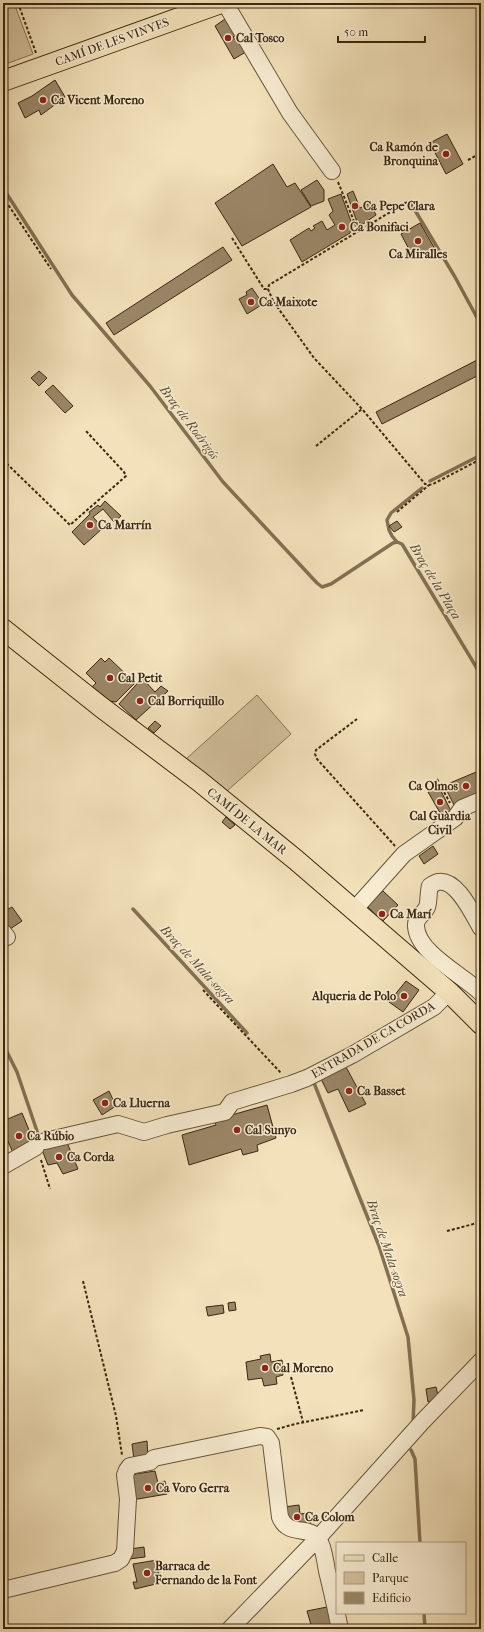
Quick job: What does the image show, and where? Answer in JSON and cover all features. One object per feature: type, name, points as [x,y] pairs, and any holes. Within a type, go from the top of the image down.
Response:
[{"type":"main road","name":"CAMÍ DE LES VINYES","points":[[3,81],[221,3]]},
{"type":"main road","name":"CAMÍ DE LA MAR","points":[[3,629],[101,707],[199,781],[354,910],[449,992],[481,1024]]},
{"type":"street","points":[[225,3],[290,113],[332,171]]},
{"type":"street","points":[[354,910],[403,856],[455,818],[462,808],[481,800]]},
{"type":"street","points":[[481,928],[457,888],[446,882],[438,882],[430,886],[426,908],[417,920],[416,925],[421,943],[481,993]]},
{"type":"street","name":"ENTRADA DE CA CORDA","points":[[3,1166],[40,1144],[118,1124],[144,1132],[167,1125],[225,1112],[232,1102],[307,1078],[352,1055],[434,1007],[449,992]]},
{"type":"street","points":[[230,1629],[318,1538],[423,1421],[481,1360]]},
{"type":"street","points":[[3,1590],[115,1563],[121,1559],[125,1552],[128,1499],[125,1475],[130,1466],[150,1462],[154,1458],[260,1436],[267,1437],[270,1443],[282,1523],[291,1529],[310,1532],[318,1538],[323,1552],[336,1611]]},
{"type":"street","points":[[337,1614],[340,1629]]},
{"type":"path","points":[[18,3],[41,67]]},
{"type":"path","points":[[468,160],[481,153]]},
{"type":"path","points":[[332,171],[343,193],[358,231]]},
{"type":"path","points":[[3,197],[51,269]]},
{"type":"path","points":[[268,289],[269,285],[406,202]]},
{"type":"path","points":[[232,238],[264,288],[268,289],[273,301],[314,358],[362,409],[425,484],[429,485]]},
{"type":"path","points":[[316,446],[362,409]]},
{"type":"path","points":[[3,460],[70,525],[126,476],[86,431]]},
{"type":"path","points":[[397,512],[429,485],[481,459]]},
{"type":"path","points":[[357,719],[316,750],[315,754],[317,759],[403,856]]},
{"type":"path","points":[[437,779],[453,809],[459,812]]},
{"type":"path","points":[[203,990],[291,1084]]},
{"type":"path","points":[[40,1144],[40,1155],[50,1189]]},
{"type":"path","points":[[447,1231],[481,1222]]},
{"type":"path","points":[[83,1281],[116,1416],[124,1463],[130,1466]]},
{"type":"path","points":[[291,1377],[303,1422]]},
{"type":"path","points":[[267,1437],[274,1430],[303,1422],[364,1410]]},
{"type":"green space","points":[[3,3],[14,3],[33,54],[3,65]]},
{"type":"green space","points":[[257,695],[291,734],[227,791],[186,759]]},
{"type":"building","name":"Cal Tosco","points":[[228,17],[238,34],[233,37],[237,42],[242,40],[249,50],[234,59],[215,26]]},
{"type":"building","name":"Ca Vicent Moreno","points":[[55,80],[65,97],[41,115],[39,110],[25,118],[18,103],[32,96]]},
{"type":"building","name":"Ca Ramón de Bronquina","points":[[447,134],[463,164],[446,174],[430,143]]},
{"type":"building","points":[[273,164],[287,187],[295,183],[311,207],[242,246],[215,203]]},
{"type":"building","points":[[317,180],[324,190],[324,201],[311,206],[301,190]]},
{"type":"building","name":"Ca Pepe Clara","points":[[353,191],[360,208],[370,203],[376,215],[363,224],[357,222],[347,194]]},
{"type":"building","name":"Ca Bonifaci","points":[[341,194],[352,224],[350,233],[302,262],[290,240],[309,228],[311,231],[315,228],[313,226],[322,221],[327,230],[335,225],[329,215],[333,211],[328,199]]},
{"type":"building","name":"Ca Miralles","points":[[420,223],[435,249],[414,259],[401,234]]},
{"type":"building","points":[[223,247],[232,260],[114,335],[106,323]]},
{"type":"building","name":"Ca Maixote","points":[[252,288],[263,304],[247,314],[239,299],[247,295],[246,292]]},
{"type":"building","points":[[481,358],[481,374],[382,424],[376,412]]},
{"type":"building","points":[[39,371],[47,378],[39,386],[31,378]]},
{"type":"building","points":[[53,385],[73,406],[65,413],[45,392]]},
{"type":"building","name":"Ca Marrín","points":[[105,501],[121,516],[114,522],[103,509],[93,517],[103,528],[84,545],[72,532],[90,514],[89,512],[98,505],[100,507]]},
{"type":"building","points":[[397,521],[402,527],[394,532],[389,526]]},
{"type":"building","name":"Cal Petit","points":[[101,658],[105,662],[109,658],[135,683],[116,702],[102,700],[105,697],[92,687],[96,683],[86,673]]},
{"type":"building","name":"Cal Borriquillo","points":[[142,678],[155,692],[161,686],[168,691],[136,720],[119,704]]},
{"type":"building","points":[[155,721],[161,726],[154,733],[148,728]]},
{"type":"building","name":"Ca Olmos","points":[[481,770],[481,794],[454,805],[447,791],[452,789],[450,783]]},
{"type":"building","name":"Cal Guàrdia Civil","points":[[439,787],[452,813],[443,818],[428,792]]},
{"type":"building","points":[[226,817],[235,825],[230,829],[222,822]]},
{"type":"building","points":[[433,846],[438,854],[424,864],[419,856]]},
{"type":"building","name":"Ca Marí","points":[[383,891],[398,905],[382,922],[367,906]]},
{"type":"building","points":[[12,907],[22,921],[10,929],[3,919],[3,912]]},
{"type":"building","name":"Alqueria de Polo","points":[[406,981],[419,990],[403,1012],[389,1002]]},
{"type":"building","name":"Ca Basset","points":[[346,1067],[366,1104],[349,1112],[338,1089],[328,1093],[321,1079]]},
{"type":"building","name":"Ca Lluerna","points":[[109,1091],[116,1106],[102,1115],[93,1100]]},
{"type":"building","name":"Cal Sunyo","points":[[267,1105],[276,1138],[257,1145],[258,1151],[243,1155],[241,1149],[189,1165],[182,1135],[216,1125],[214,1120]]},
{"type":"building","name":"Ca Rúbio","points":[[22,1113],[34,1142],[14,1155],[3,1130],[3,1121]]},
{"type":"building","name":"Ca Corda","points":[[66,1140],[78,1169],[63,1174],[57,1163],[48,1165],[42,1150]]},
{"type":"building","points":[[235,1302],[236,1310],[229,1311],[228,1303]]},
{"type":"building","points":[[223,1305],[224,1313],[208,1316],[206,1307]]},
{"type":"building","name":"Cal Moreno","points":[[270,1354],[271,1362],[282,1360],[283,1375],[276,1377],[277,1384],[264,1386],[262,1378],[248,1380],[246,1362],[261,1359],[260,1356]]},
{"type":"building","points":[[436,1387],[439,1399],[428,1402],[426,1389]]},
{"type":"building","points":[[147,1441],[148,1457],[134,1460],[132,1444]]},
{"type":"building","name":"Ca Voro Gerra","points":[[155,1471],[158,1483],[165,1481],[167,1494],[132,1500],[129,1475]]},
{"type":"building","name":"Ca Colom","points":[[299,1505],[300,1514],[308,1513],[311,1525],[302,1527],[300,1521],[285,1522],[284,1507]]},
{"type":"building","points":[[144,1547],[145,1557],[129,1559],[130,1549]]},
{"type":"building","name":"Barraca de Fernando de la Font","points":[[157,1560],[160,1583],[135,1589],[133,1582],[137,1582],[133,1564]]},
{"type":"building","points":[[332,1606],[337,1629],[327,1629],[326,1625],[312,1628],[307,1611]]},
{"type":"waterway","name":"Braç de Rodrigós","points":[[3,188],[72,295],[150,386],[223,482],[317,583],[322,587],[331,584],[393,543],[397,542]]},
{"type":"waterway","points":[[410,202],[455,277],[481,325]]},
{"type":"waterway","points":[[430,481],[481,455]]},
{"type":"waterway","name":"Braç de la Plaça","points":[[422,488],[391,513],[387,520],[389,530],[397,542],[402,544],[481,675]]},
{"type":"waterway","name":"Braç de Mala-sogra","points":[[133,909],[247,1033]]},
{"type":"waterway","points":[[3,1044],[17,1072],[40,1140]]},
{"type":"waterway","name":"Braç de Mala-sogra","points":[[312,1080],[379,1246],[408,1337],[414,1400],[413,1424]]},
{"type":"waterway","name":"Braç de Mala-sogra","points":[[411,1450],[415,1459],[420,1542]]},
{"type":"waterway","name":"Braç de Mala-sogra","points":[[424,1614],[425,1629]]},
{"type":"place","name":"Cal Tosco","points":[[228,38]]},
{"type":"place","name":"Ca Vicent Moreno","points":[[43,100]]},
{"type":"place","name":"Ca Ramón de Bronquina","points":[[446,154]]},
{"type":"place","name":"Ca Pepe Clara","points":[[355,206]]},
{"type":"place","name":"Ca Bonifaci","points":[[342,227]]},
{"type":"place","name":"Ca Miralles","points":[[418,241]]},
{"type":"place","name":"Ca Maixote","points":[[251,302]]},
{"type":"place","name":"Ca Marrín","points":[[90,525]]},
{"type":"place","name":"Cal Petit","points":[[110,678]]},
{"type":"place","name":"Cal Borriquillo","points":[[140,701]]},
{"type":"place","name":"Ca Olmos","points":[[466,786]]},
{"type":"place","name":"Cal Guàrdia Civil","points":[[440,802]]},
{"type":"place","name":"Ca Marí","points":[[382,914]]},
{"type":"place","name":"Alqueria de Polo","points":[[404,996]]},
{"type":"place","name":"Ca Basset","points":[[349,1091]]},
{"type":"place","name":"Ca Lluerna","points":[[105,1103]]},
{"type":"place","name":"Cal Sunyo","points":[[237,1130]]},
{"type":"place","name":"Ca Rúbio","points":[[19,1136]]},
{"type":"place","name":"Ca Corda","points":[[59,1157]]},
{"type":"place","name":"Cal Moreno","points":[[265,1368]]},
{"type":"place","name":"Ca Voro Gerra","points":[[148,1488]]},
{"type":"place","name":"Ca Colom","points":[[297,1517]]},
{"type":"place","name":"Barraca de Fernando de la Font","points":[[147,1573]]}]
